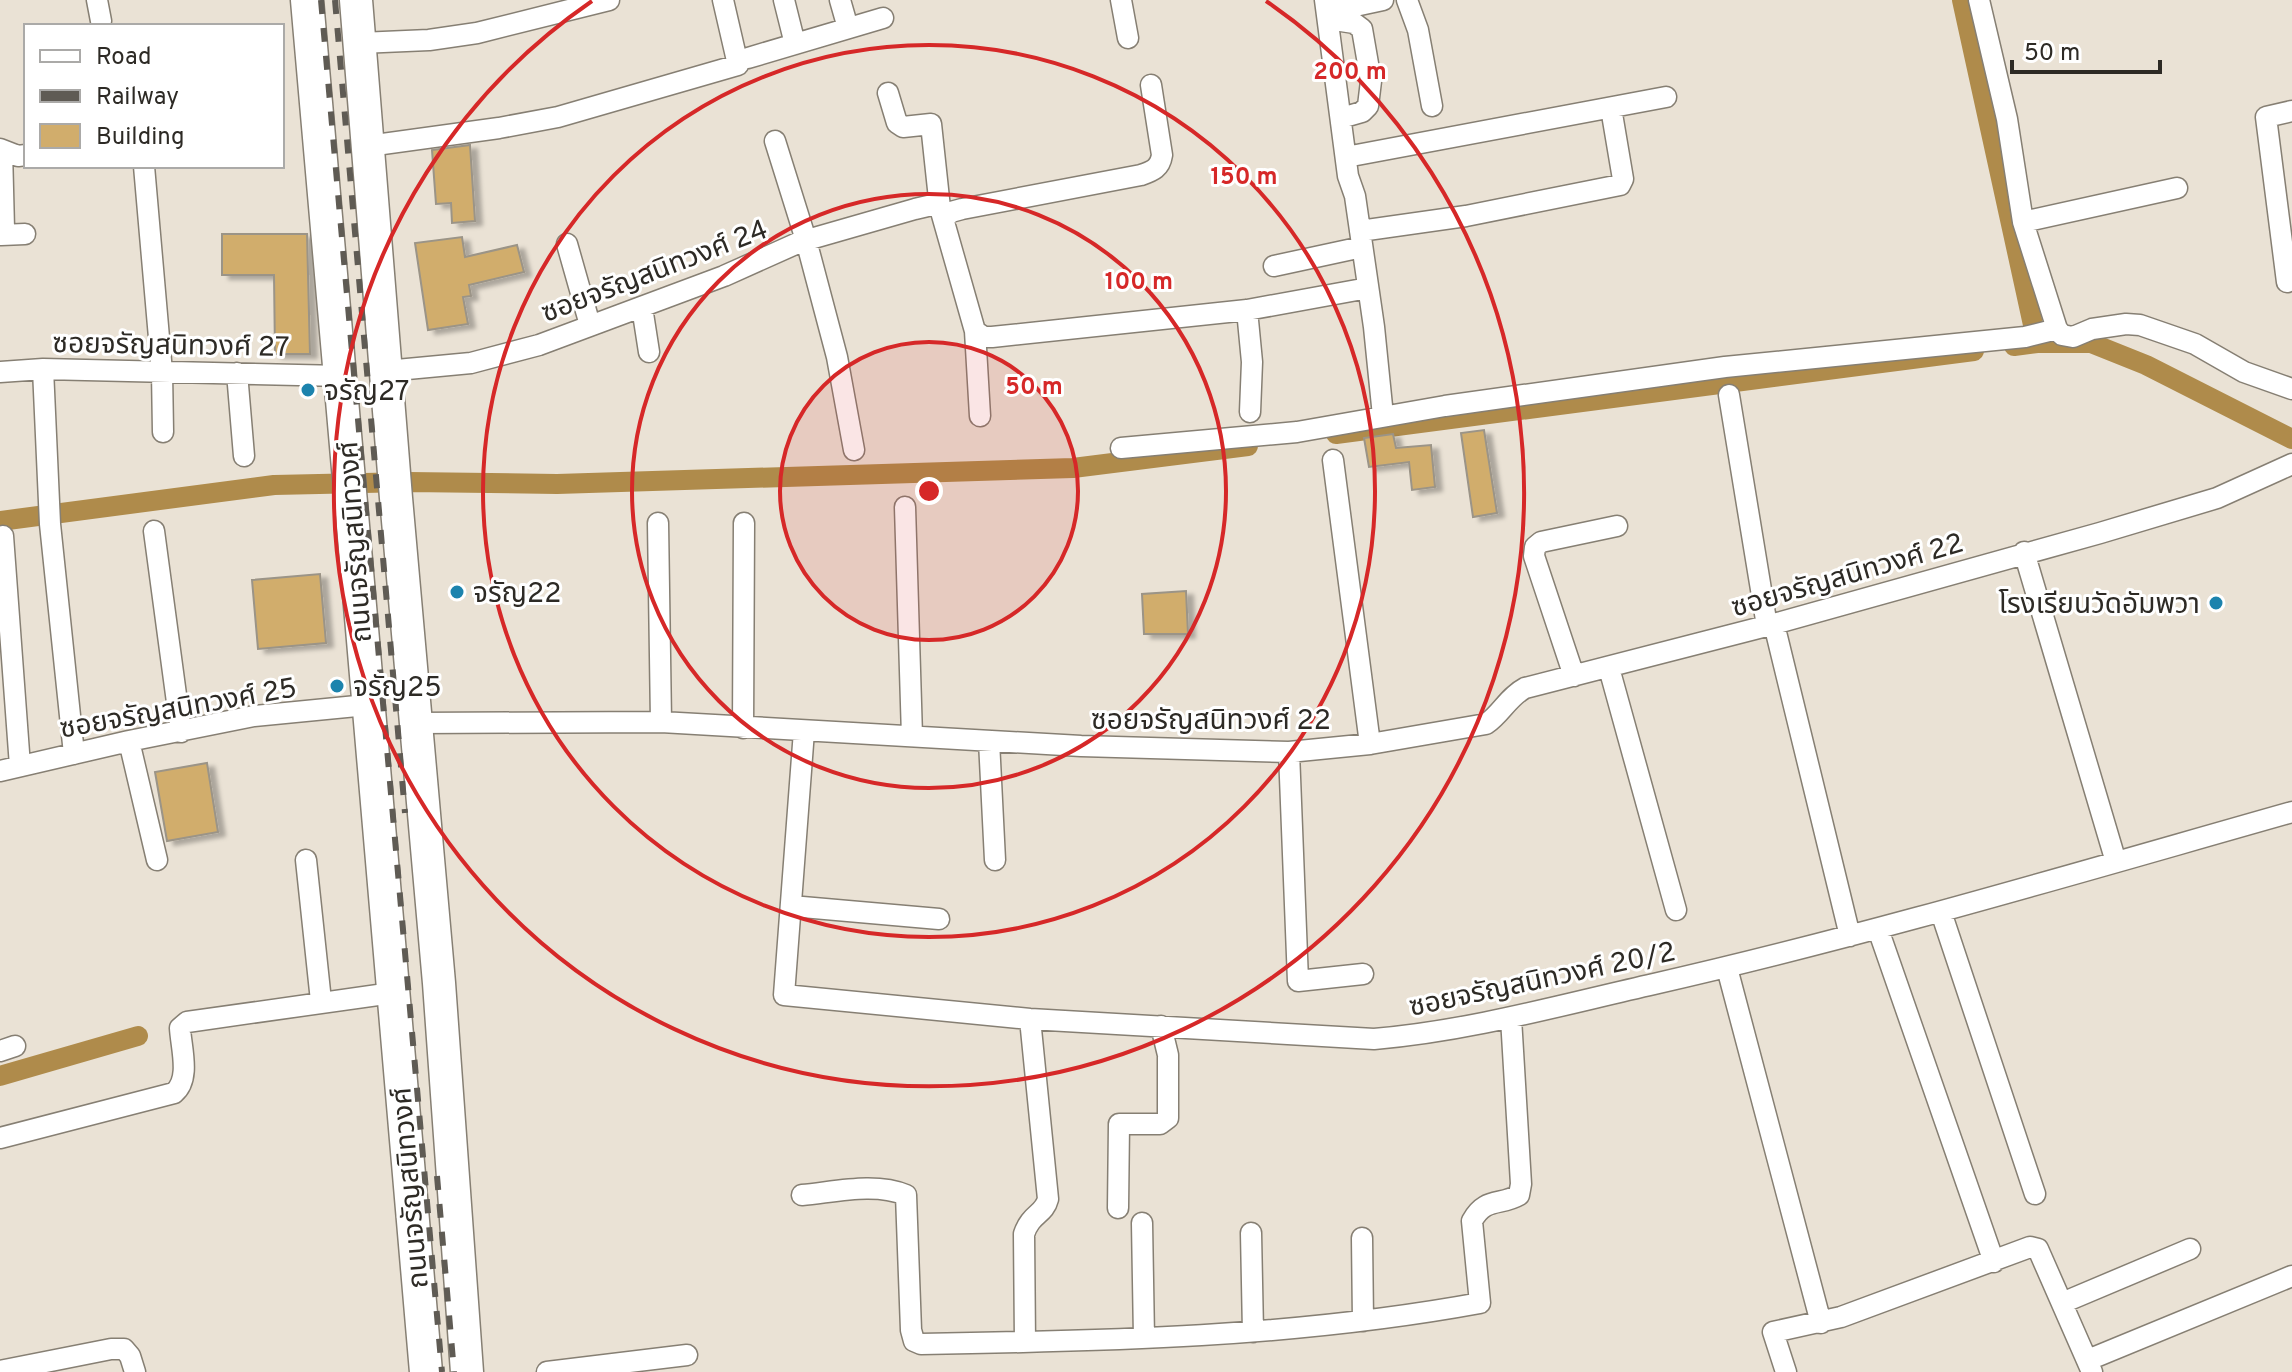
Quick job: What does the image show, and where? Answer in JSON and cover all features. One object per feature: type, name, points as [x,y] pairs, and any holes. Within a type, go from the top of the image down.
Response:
[{"type":"main road","name":"ถนนจรัญสนิทวงศ์","points":[[307,0],[426,1372]]},
{"type":"main road","name":"ถนนจรัญสนิทวงศ์","points":[[356,0],[394,483],[417,723],[467,1372]]},
{"type":"street","points":[[97,0],[101,21]]},
{"type":"street","points":[[360,43],[429,40],[477,33],[609,0]]},
{"type":"street","points":[[368,146],[558,117],[738,65],[723,0]]},
{"type":"street","points":[[784,0],[795,44]]},
{"type":"street","points":[[840,0],[848,28]]},
{"type":"street","points":[[1121,0],[1128,38]]},
{"type":"street","points":[[1327,11],[1383,0]]},
{"type":"street","points":[[1407,0],[1418,30],[1432,106]]},
{"type":"street","points":[[1979,0],[2007,119],[2023,222],[2052,331]]},
{"type":"street","points":[[1327,11],[1362,29],[1371,81],[1368,106],[1362,112],[1341,118]]},
{"type":"street","points":[[1327,11],[1346,157],[1368,288],[1383,416]]},
{"type":"street","points":[[748,58],[883,18]]},
{"type":"street","name":"ซอยจรัญสนิทวงศ์ 24","points":[[386,371],[471,363],[539,345],[724,276],[806,240],[915,209],[932,205],[942,213],[951,212],[1141,175],[1156,168],[1161,163],[1162,155],[1151,85]]},
{"type":"street","points":[[888,93],[897,123],[903,127],[931,124],[942,213],[975,331],[980,416]]},
{"type":"street","points":[[1346,157],[1666,97]]},
{"type":"street","points":[[1274,266],[1361,239],[1620,185],[1623,179],[1611,108]]},
{"type":"street","points":[[2287,282],[2266,117],[2292,111]]},
{"type":"street","points":[[775,141],[806,240],[837,357],[854,450]]},
{"type":"street","points":[[0,235],[4,229],[1,150],[24,155]]},
{"type":"street","points":[[144,168],[162,372],[163,432]]},
{"type":"street","points":[[2023,222],[2177,188]]},
{"type":"street","points":[[0,235],[25,234]]},
{"type":"street","points":[[567,244],[590,325]]},
{"type":"street","points":[[975,331],[984,337],[992,337],[1247,310],[1368,288]]},
{"type":"street","points":[[642,307],[649,352]]},
{"type":"street","points":[[1247,310],[1252,362],[1250,412]]},
{"type":"street","points":[[1121,448],[1239,439],[1725,367],[2025,337],[2052,331],[2073,337],[2092,329],[2126,324],[2140,325],[2195,344],[2244,372],[2292,389]]},
{"type":"street","points":[[43,369],[50,513],[74,754]]},
{"type":"street","name":"ซอยจรัญสนิทวงศ์ 27","points":[[0,372],[43,369],[342,376]]},
{"type":"street","points":[[237,373],[244,456]]},
{"type":"street","points":[[1729,395],[1770,625],[1850,936]]},
{"type":"street","points":[[1333,460],[1370,744]]},
{"type":"street","name":"ซอยจรัญสนิทวงศ์ 22","points":[[417,723],[661,722],[1163,750],[1289,752],[1370,744],[1486,724],[1510,698],[1525,688],[1770,625],[2217,498],[2292,464]]},
{"type":"street","points":[[905,507],[912,736]]},
{"type":"street","points":[[658,523],[661,722]]},
{"type":"street","points":[[743,728],[744,523]]},
{"type":"street","points":[[1574,676],[1534,556],[1535,547],[1541,542],[1617,526]]},
{"type":"street","points":[[154,531],[181,732]]},
{"type":"street","points":[[3,536],[10,768]]},
{"type":"street","points":[[2024,552],[2116,862]]},
{"type":"street","points":[[1609,668],[1676,910]]},
{"type":"street","name":"ซอยจรัญสนิทวงศ์ 25","points":[[10,768],[254,716],[367,705]]},
{"type":"street","points":[[804,731],[791,906],[939,919]]},
{"type":"street","points":[[129,741],[157,860]]},
{"type":"street","points":[[989,741],[995,860]]},
{"type":"street","points":[[1289,752],[1298,981],[1363,974]]},
{"type":"street","name":"ซอยจรัญสนิทวงศ์ 20/2","points":[[791,906],[784,995],[1030,1019],[1374,1039],[1406,1037],[1511,1018],[1727,968],[1941,912],[2292,812]]},
{"type":"street","points":[[306,860],[321,1001]]},
{"type":"street","points":[[1941,912],[2035,1194]]},
{"type":"street","points":[[1878,929],[1994,1262]]},
{"type":"street","points":[[1727,968],[1821,1323]]},
{"type":"street","points":[[0,1138],[174,1093],[182,1087],[184,1077],[180,1028],[187,1022],[392,993]]},
{"type":"street","points":[[802,1195],[878,1189],[906,1195],[911,1330],[914,1341],[921,1344],[1253,1332],[1363,1321],[1480,1303],[1472,1221],[1478,1210],[1488,1204],[1519,1195],[1521,1184],[1511,1018]]},
{"type":"street","points":[[1025,1342],[1024,1234],[1028,1222],[1045,1209],[1048,1199],[1030,1019]]},
{"type":"street","points":[[1118,1208],[1119,1124],[1160,1124],[1168,1118],[1168,1055],[1161,1026]]},
{"type":"street","points":[[1142,1223],[1144,1338]]},
{"type":"street","points":[[1251,1233],[1253,1332]]},
{"type":"street","points":[[1362,1238],[1363,1321]]},
{"type":"street","points":[[1786,1372],[1773,1332],[1821,1323],[2034,1247],[2038,1249],[2090,1366],[2292,1276]]},
{"type":"street","points":[[2062,1303],[2190,1249]]},
{"type":"street","points":[[0,1371],[124,1349],[135,1372]]},
{"type":"street","points":[[547,1372],[687,1355]]},
{"type":"building","points":[[470,145],[475,221],[452,223],[451,203],[436,204],[432,150]]},
{"type":"building","points":[[222,234],[307,234],[310,354],[275,354],[274,275],[222,275]]},
{"type":"building","points":[[462,237],[465,257],[517,245],[524,272],[469,285],[471,296],[463,297],[468,324],[428,330],[415,243]]},
{"type":"building","points":[[1484,430],[1497,513],[1473,517],[1461,433]]},
{"type":"building","points":[[1393,434],[1396,448],[1431,445],[1435,487],[1412,490],[1409,462],[1369,467],[1364,438]]},
{"type":"building","points":[[320,574],[326,643],[258,649],[252,580]]},
{"type":"building","points":[[1186,591],[1188,634],[1144,634],[1142,594]]},
{"type":"building","points":[[207,763],[218,832],[167,841],[155,772]]},
{"type":"waterway","points":[[1962,0],[2037,343]]},
{"type":"waterway","points":[[2014,346],[2091,343],[2146,365],[2292,439]]},
{"type":"waterway","points":[[1336,434],[1974,351]]},
{"type":"waterway","points":[[0,521],[274,485],[409,482],[557,484],[1073,468],[1248,446]]},
{"type":"waterway","points":[[0,1076],[138,1036]]},
{"type":"railway","points":[[321,0],[442,1372]]},
{"type":"railway","points":[[335,0],[405,813]]},
{"type":"railway","points":[[437,1176],[454,1372]]},
{"type":"place","name":"จรัญ27","points":[[308,390]]},
{"type":"place","name":"จรัญ22","points":[[457,592]]},
{"type":"place","name":"โรงเรียนวัดอัมพวา","points":[[2216,603]]},
{"type":"place","name":"จรัญ25","points":[[337,686]]}]
